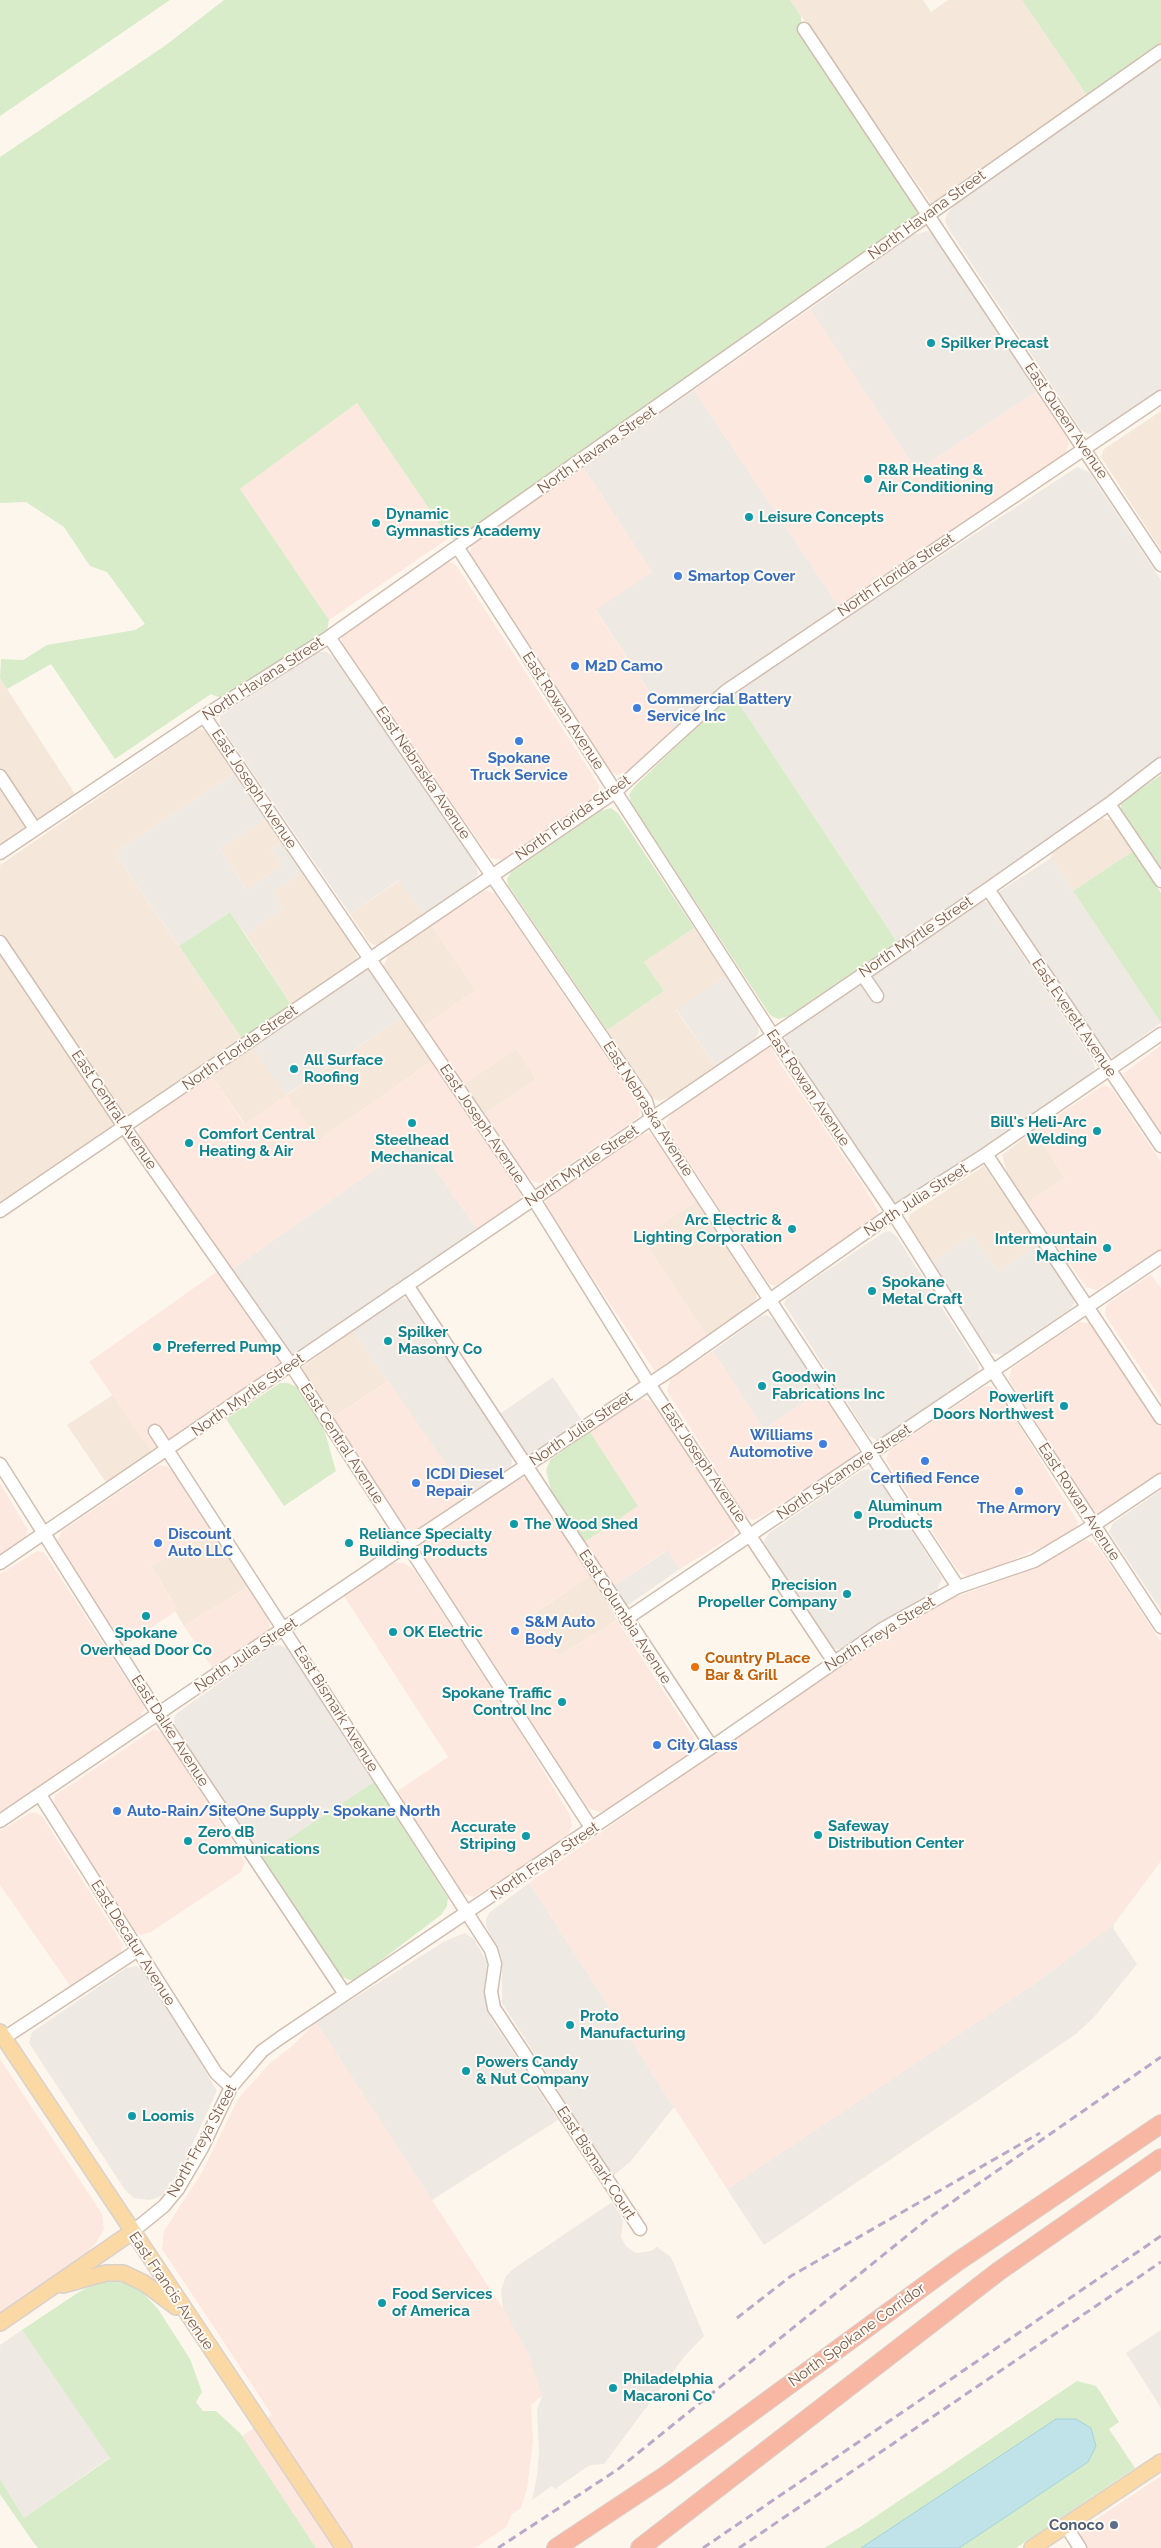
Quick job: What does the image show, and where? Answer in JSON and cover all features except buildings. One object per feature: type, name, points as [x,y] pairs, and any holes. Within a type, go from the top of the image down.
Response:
[{"type":"highway","name":"North Spokane Corridor","points":[[556,2548],[666,2475],[958,2262],[1161,2124]]},
{"type":"highway","points":[[640,2548],[999,2271],[1161,2158]]},
{"type":"main road","name":"East Francis Avenue","points":[[2,2035],[188,2317],[344,2548]]},
{"type":"main road","name":"North Freya Street","points":[[0,2323],[132,2232]]},
{"type":"main road","points":[[50,2289],[106,2273],[123,2273],[134,2277],[156,2291],[188,2317]]},
{"type":"main road","points":[[1032,2548],[1161,2462]]},
{"type":"street","name":"East Queen Avenue","points":[[804,29],[1161,565]]},
{"type":"street","name":"North Havana Street","points":[[0,853],[204,716],[329,637],[458,548],[930,216],[975,180],[1161,51]]},
{"type":"street","name":"North Florida Street","points":[[0,1211],[125,1128],[370,958],[615,792],[726,691],[1083,447],[1161,397]]},
{"type":"street","name":"East Rowan Avenue","points":[[458,548],[772,1034],[893,1213],[992,1371],[1161,1627]]},
{"type":"street","name":"East Nebraska Avenue","points":[[329,637],[646,1101],[651,1119],[771,1299],[958,1587]]},
{"type":"street","name":"East Joseph Avenue","points":[[204,716],[533,1198],[649,1384],[751,1534],[834,1662]]},
{"type":"street","name":"North Myrtle Street","points":[[0,1563],[167,1451],[772,1034],[988,889],[1109,804],[1161,764]]},
{"type":"street","points":[[0,776],[35,829]]},
{"type":"street","points":[[1109,804],[1161,881]]},
{"type":"street","name":"East Everett Avenue","points":[[988,889],[1161,1146]]},
{"type":"street","name":"East Central Avenue","points":[[0,942],[125,1128],[291,1365],[408,1544],[512,1709],[592,1829]]},
{"type":"street","points":[[862,974],[877,996]]},
{"type":"street","name":"North Julia Street","points":[[0,1821],[408,1544],[649,1384],[893,1213],[986,1154],[1161,1034]]},
{"type":"street","points":[[986,1154],[1161,1418]]},
{"type":"street","name":"North Sycamore Street","points":[[626,1619],[1161,1256]]},
{"type":"street","name":"East Columbia Avenue","points":[[407,1285],[712,1747]]},
{"type":"street","name":"East Bismark Avenue","points":[[155,1431],[285,1629],[467,1913]]},
{"type":"street","name":"East Dalke Avenue","points":[[0,1464],[158,1714],[345,1994]]},
{"type":"street","name":"North Freya Street","points":[[132,2232],[164,2206],[178,2189],[202,2148],[231,2087],[262,2050],[592,1829],[884,1628],[958,1587],[1034,1561],[1094,1525],[1161,1480]]},
{"type":"street","name":"East Decatur Avenue","points":[[40,1795],[216,2073],[231,2087]]},
{"type":"street","name":"East Bismark Court","points":[[467,1913],[491,1950],[495,1964],[491,1992],[494,2008],[640,2229]]},
{"type":"street","points":[[2,2035],[138,1950]]},
{"type":"street","points":[[1066,2526],[1080,2548]]},
{"type":"shaded area","points":[[790,0],[923,0],[931,12],[948,0],[1022,0],[1088,97],[936,203],[931,203]]},
{"type":"shaded area","points":[[1161,60],[1161,391],[1100,432],[1087,434],[1081,430],[945,221],[947,214],[956,203]]},
{"type":"shaded area","points":[[928,231],[938,240],[1036,392],[917,471],[810,309],[913,235]]},
{"type":"shaded area","points":[[810,309],[917,471],[1036,392],[1067,438],[1069,444],[1064,456],[840,608],[694,390]]},
{"type":"shaded area","points":[[694,390],[840,608],[723,686],[675,731],[596,610],[652,572],[583,467]]},
{"type":"shaded area","points":[[357,403],[449,538],[329,620],[240,489]]},
{"type":"shaded area","points":[[1161,411],[1161,550],[1101,457],[1104,449]]},
{"type":"shaded area","points":[[583,467],[652,572],[596,611],[675,731],[635,767],[617,775],[609,770],[469,556],[472,544]]},
{"type":"shaded area","points":[[1077,467],[1089,472],[1161,580],[1161,756],[1111,796],[897,942],[732,693]]},
{"type":"shaded area","points":[[447,561],[456,565],[599,785],[598,792],[594,798],[502,860],[491,858],[484,849],[407,738],[343,651],[342,637],[348,629]]},
{"type":"shaded area","points":[[318,652],[327,652],[336,660],[475,862],[478,873],[476,877],[425,916],[399,880],[350,914],[220,725],[220,716]]},
{"type":"shaded area","points":[[0,678],[75,794],[0,845]]},
{"type":"shaded area","points":[[201,729],[205,731],[235,773],[115,853],[243,1040],[127,1116],[0,932],[0,865]]},
{"type":"shaded area","points":[[235,773],[266,819],[220,849],[247,890],[282,865],[271,849],[282,842],[303,872],[273,893],[283,908],[246,935],[230,912],[179,946],[115,853]]},
{"type":"shaded area","points":[[1103,818],[1113,821],[1133,851],[1073,891],[1051,858],[1052,851]]},
{"type":"shaded area","points":[[266,819],[282,842],[271,849],[282,865],[247,890],[220,849]]},
{"type":"shaded area","points":[[1051,858],[1161,1023],[1116,1056],[1112,1057],[1106,1051],[999,896],[1000,891]]},
{"type":"shaded area","points":[[303,872],[356,952],[357,957],[356,961],[292,1006],[246,935],[283,908],[273,893]]},
{"type":"shaded area","points":[[400,880],[425,916],[380,945],[374,945],[369,942],[350,914]]},
{"type":"shaded area","points":[[486,890],[495,894],[640,1107],[639,1117],[541,1183],[534,1182],[523,1173],[484,1114],[536,1079],[516,1049],[464,1084],[424,1026],[476,990],[431,925]]},
{"type":"shaded area","points":[[983,901],[988,903],[1093,1061],[1095,1069],[1091,1074],[902,1202],[896,1203],[891,1199],[786,1046],[785,1038],[788,1033]]},
{"type":"shaded area","points":[[431,925],[476,990],[424,1026],[383,967],[388,956]]},
{"type":"shaded area","points":[[694,928],[726,976],[676,1010],[717,1068],[678,1094],[659,1101],[653,1098],[607,1030],[664,991],[644,962]]},
{"type":"shaded area","points":[[0,954],[114,1122],[110,1129],[0,1207]]},
{"type":"shaded area","points":[[366,969],[370,970],[404,1016],[286,1095],[252,1047]]},
{"type":"shaded area","points":[[726,976],[757,1023],[759,1032],[753,1042],[717,1068],[676,1009]]},
{"type":"shaded area","points":[[404,1016],[435,1059],[319,1140],[245,1124],[211,1075],[252,1047],[287,1095]]},
{"type":"shaded area","points":[[1161,1045],[1161,1137],[1135,1099],[1123,1074]]},
{"type":"shaded area","points":[[769,1047],[772,1048],[777,1059],[863,1185],[879,1213],[874,1221],[775,1286],[768,1283],[668,1130],[666,1123],[673,1113]]},
{"type":"shaded area","points":[[516,1049],[536,1079],[484,1114],[464,1084]]},
{"type":"shaded area","points":[[435,1059],[521,1195],[519,1201],[478,1231],[416,1141],[230,1271],[139,1140],[139,1127],[145,1121],[211,1075],[244,1124],[286,1095],[319,1140]]},
{"type":"shaded area","points":[[1104,1085],[1112,1089],[1161,1162],[1161,1249],[1097,1290],[1086,1287],[1027,1204],[1065,1177],[1034,1131]]},
{"type":"shaded area","points":[[1034,1131],[1065,1177],[1027,1204],[1007,1172],[1002,1155]]},
{"type":"shaded area","points":[[649,1133],[654,1137],[696,1201],[642,1238],[707,1337],[659,1370],[654,1370],[545,1206],[548,1195],[642,1134]]},
{"type":"shaded area","points":[[416,1141],[478,1231],[296,1357],[291,1356],[230,1271]]},
{"type":"shaded area","points":[[984,1166],[1037,1244],[998,1272],[972,1234],[932,1263],[908,1227],[909,1215]]},
{"type":"shaded area","points":[[696,1201],[756,1291],[757,1297],[753,1303],[707,1337],[642,1238]]},
{"type":"shaded area","points":[[890,1231],[897,1237],[979,1366],[978,1372],[973,1376],[876,1440],[868,1435],[784,1304],[786,1299],[792,1294],[883,1233]]},
{"type":"shaded area","points":[[972,1234],[998,1272],[1037,1244],[1073,1297],[1074,1304],[1070,1309],[1003,1355],[991,1353],[932,1263]]},
{"type":"shaded area","points":[[218,1271],[279,1360],[279,1365],[153,1453],[89,1362]]},
{"type":"shaded area","points":[[1150,1275],[1161,1288],[1161,1399],[1105,1315],[1106,1306],[1110,1302]]},
{"type":"shaded area","points":[[404,1298],[413,1303],[511,1455],[512,1463],[509,1469],[468,1496],[353,1331],[394,1301]]},
{"type":"shaded area","points":[[767,1315],[775,1321],[821,1391],[764,1429],[713,1351],[761,1316]]},
{"type":"shaded area","points":[[1079,1322],[1089,1323],[1093,1326],[1161,1427],[1161,1474],[1105,1512],[1098,1514],[1091,1510],[1009,1379],[1012,1368]]},
{"type":"shaded area","points":[[353,1331],[388,1381],[331,1419],[301,1371],[301,1368]]},
{"type":"shaded area","points":[[713,1351],[764,1429],[821,1391],[856,1444],[857,1453],[854,1458],[757,1519],[752,1520],[745,1515],[667,1391],[670,1379]]},
{"type":"shaded area","points":[[553,1377],[583,1422],[530,1456],[524,1456],[497,1416]]},
{"type":"shaded area","points":[[388,1381],[468,1496],[409,1536],[331,1419]]},
{"type":"shaded area","points":[[989,1386],[999,1392],[1078,1522],[1075,1530],[1056,1541],[978,1575],[965,1576],[957,1570],[886,1460],[889,1451],[984,1387]]},
{"type":"shaded area","points":[[113,1395],[153,1453],[107,1484],[67,1425]]},
{"type":"shaded area","points":[[637,1400],[650,1401],[658,1412],[736,1529],[733,1536],[680,1569],[667,1550],[611,1588],[582,1544],[638,1506],[590,1432]]},
{"type":"shaded area","points":[[159,1465],[166,1466],[173,1471],[211,1530],[151,1566],[176,1606],[173,1608],[175,1612],[123,1646],[57,1542],[62,1531]]},
{"type":"shaded area","points":[[868,1469],[875,1473],[942,1578],[937,1590],[930,1595],[842,1649],[832,1649],[827,1644],[764,1541],[769,1533],[861,1471]]},
{"type":"shaded area","points":[[520,1478],[527,1478],[534,1485],[591,1575],[533,1614],[559,1656],[617,1620],[694,1738],[694,1746],[690,1753],[607,1810],[599,1812],[583,1806],[417,1553],[422,1542]]},
{"type":"shaded area","points":[[0,1483],[28,1530],[26,1537],[0,1555]]},
{"type":"shaded area","points":[[1161,1490],[1161,1610],[1109,1532],[1113,1523]]},
{"type":"shaded area","points":[[211,1530],[249,1586],[184,1626],[173,1608],[176,1606],[151,1566]]},
{"type":"shaded area","points":[[1085,1540],[1092,1542],[1100,1550],[1161,1642],[1161,1861],[1114,1924],[1033,1985],[727,2189],[529,1883],[770,1714],[916,1617],[942,1602],[1033,1569]]},
{"type":"shaded area","points":[[668,1550],[680,1569],[628,1605],[624,1605],[611,1588]]},
{"type":"shaded area","points":[[37,1551],[43,1552],[47,1557],[145,1708],[138,1720],[0,1812],[0,1574]]},
{"type":"shaded area","points":[[393,1563],[404,1563],[414,1570],[511,1717],[570,1815],[572,1825],[567,1837],[474,1897],[463,1894],[396,1792],[448,1757],[344,1596]]},
{"type":"shaded area","points":[[591,1575],[617,1620],[559,1656],[532,1615]]},
{"type":"shaded area","points":[[249,1586],[268,1618],[270,1628],[266,1634],[213,1669],[184,1626]]},
{"type":"shaded area","points":[[280,1645],[289,1649],[374,1782],[261,1857],[175,1725],[174,1718],[177,1713],[272,1646]]},
{"type":"shaded area","points":[[154,1729],[163,1733],[245,1862],[241,1872],[151,1932],[140,1935],[133,1929],[54,1804],[55,1795]]},
{"type":"shaded area","points":[[30,1813],[42,1816],[123,1945],[120,1954],[71,1987],[0,1885],[0,1831]]},
{"type":"shaded area","points":[[529,1883],[674,2107],[631,2161],[613,2176],[502,2003],[502,1958],[486,1926],[486,1919],[489,1913]]},
{"type":"shaded area","points":[[1114,1924],[1113,1928],[1137,1964],[1094,2017],[1076,2034],[764,2245],[727,2189],[1033,1985]]},
{"type":"shaded area","points":[[465,1933],[474,1939],[487,1962],[484,1990],[491,2019],[558,2120],[432,2200],[316,2022],[445,1941]]},
{"type":"shaded area","points":[[136,1966],[141,1969],[192,2048],[217,2091],[182,2167],[162,2196],[150,2200],[134,2198],[125,2190],[29,2043],[32,2032],[126,1968]]},
{"type":"shaded area","points":[[316,2022],[518,2332],[536,2371],[542,2396],[531,2405],[533,2440],[527,2489],[521,2508],[512,2514],[506,2527],[475,2548],[316,2548],[241,2437],[272,2415],[162,2249],[164,2231],[202,2172],[238,2099],[269,2064],[291,2047]]},
{"type":"shaded area","points":[[0,2059],[102,2214],[104,2229],[96,2243],[82,2258],[0,2312]]},
{"type":"shaded area","points":[[612,2202],[623,2220],[621,2237],[626,2246],[636,2253],[651,2251],[657,2247],[671,2257],[704,2336],[684,2357],[604,2464],[590,2465],[555,2489],[552,2486],[532,2500],[539,2452],[537,2410],[542,2396],[529,2355],[503,2309],[501,2290],[506,2276],[513,2269]]},
{"type":"shaded area","points":[[22,2330],[110,2457],[24,2518],[0,2479],[0,2345]]},
{"type":"shaded area","points":[[1161,2330],[1161,2408],[1126,2353]]},
{"type":"shaded area","points":[[1161,2476],[1161,2548],[1088,2548],[1080,2536],[1083,2528]]},
{"type":"green space","points":[[0,0],[170,0],[0,116]]},
{"type":"green space","points":[[224,0],[790,0],[801,16],[801,30],[917,209],[917,214],[912,223],[461,540],[449,538],[357,403],[240,489],[329,620],[327,631],[227,701],[211,694],[115,759],[51,664],[7,689],[0,678],[1,659],[23,660],[47,645],[135,630],[145,624],[107,572],[90,566],[64,527],[26,502],[0,503],[0,157],[166,45]]},
{"type":"green space","points":[[1022,0],[1161,0],[1161,47],[1088,97]]},
{"type":"green space","points":[[732,693],[897,942],[787,1017],[778,1019],[770,1015],[631,803],[629,795],[635,786]]},
{"type":"green space","points":[[1161,775],[1161,870],[1121,810],[1121,803]]},
{"type":"green space","points":[[611,808],[618,813],[694,928],[644,962],[664,991],[607,1030],[508,885],[507,879],[511,872],[600,811]]},
{"type":"green space","points":[[1133,851],[1161,893],[1161,1023],[1073,891]]},
{"type":"green space","points":[[230,912],[292,1006],[243,1040],[179,946]]},
{"type":"green space","points":[[280,1383],[288,1383],[297,1387],[324,1429],[336,1471],[284,1506],[226,1419]]},
{"type":"green space","points":[[590,1432],[638,1506],[582,1544],[551,1490],[546,1470],[551,1459]]},
{"type":"green space","points":[[374,1782],[448,1898],[447,1906],[441,1915],[355,1980],[349,1980],[341,1976],[261,1857]]},
{"type":"green space","points":[[123,2280],[140,2290],[158,2309],[190,2359],[202,2392],[196,2402],[203,2411],[216,2411],[240,2433],[316,2548],[38,2548],[33,2542],[0,2494],[0,2479],[24,2518],[110,2458],[22,2330],[79,2292],[101,2281]]},
{"type":"green space","points":[[1077,2381],[1096,2386],[1101,2393],[1119,2422],[1109,2429],[1135,2468],[1016,2548],[824,2548],[860,2527]]},
{"type":"water","points":[[1056,2419],[1076,2419],[1091,2428],[1096,2446],[1088,2462],[959,2548],[861,2548]]},
{"type":"railway","points":[[498,2548],[617,2470],[929,2218],[1161,2057]]},
{"type":"railway","points":[[737,2318],[791,2276],[1040,2133]]},
{"type":"railway","points":[[703,2548],[1161,2236]]},
{"type":"railway","points":[[739,2548],[1161,2262]]},
{"type":"place","name":"Spilker Precast","points":[[931,343]]},
{"type":"place","name":"R&R Heating & Air Conditioning","points":[[868,479]]},
{"type":"place","name":"Leisure Concepts","points":[[749,517]]},
{"type":"place","name":"Dynamic Gymnastics Academy","points":[[376,523]]},
{"type":"place","name":"Smartop Cover","points":[[678,576]]},
{"type":"place","name":"M2D Camo","points":[[575,666]]},
{"type":"place","name":"Commercial Battery Service Inc","points":[[637,708]]},
{"type":"place","name":"Spokane Truck Service","points":[[519,741]]},
{"type":"place","name":"All Surface Roofing","points":[[294,1069]]},
{"type":"place","name":"Steelhead Mechanical","points":[[412,1123]]},
{"type":"place","name":"Bill's Heli-Arc Welding","points":[[1097,1131]]},
{"type":"place","name":"Comfort Central Heating & Air","points":[[189,1143]]},
{"type":"place","name":"Arc Electric & Lighting Corporation","points":[[792,1229]]},
{"type":"place","name":"Intermountain Machine","points":[[1107,1248]]},
{"type":"place","name":"Spokane Metal Craft","points":[[872,1291]]},
{"type":"place","name":"Spilker Masonry Co","points":[[388,1341]]},
{"type":"place","name":"Preferred Pump","points":[[157,1347]]},
{"type":"place","name":"Goodwin Fabrications Inc","points":[[762,1386]]},
{"type":"place","name":"Powerlift Doors Northwest","points":[[1064,1406]]},
{"type":"place","name":"Williams Automotive","points":[[823,1444]]},
{"type":"place","name":"Certified Fence","points":[[925,1461]]},
{"type":"place","name":"ICDI Diesel Repair","points":[[416,1483]]},
{"type":"place","name":"The Armory","points":[[1019,1491]]},
{"type":"place","name":"Aluminum Products","points":[[858,1515]]},
{"type":"place","name":"The Wood Shed","points":[[514,1524]]},
{"type":"place","name":"Discount Auto LLC","points":[[158,1543]]},
{"type":"place","name":"Reliance Specialty Building Products","points":[[349,1543]]},
{"type":"place","name":"Precision Propeller Company","points":[[847,1594]]},
{"type":"place","name":"Spokane Overhead Door Co","points":[[146,1616]]},
{"type":"place","name":"S&M Auto Body","points":[[515,1631]]},
{"type":"place","name":"OK Electric","points":[[393,1632]]},
{"type":"place","name":"Country PLace Bar & Grill","points":[[695,1667]]},
{"type":"place","name":"Spokane Traffic Control Inc","points":[[562,1702]]},
{"type":"place","name":"City Glass","points":[[657,1745]]},
{"type":"place","name":"Auto-Rain/SiteOne Supply - Spokane North","points":[[117,1811]]},
{"type":"place","name":"Safeway Distribution Center","points":[[818,1835]]},
{"type":"place","name":"Accurate Striping","points":[[526,1836]]},
{"type":"place","name":"Zero dB Communications","points":[[188,1841]]},
{"type":"place","name":"Proto Manufacturing","points":[[570,2025]]},
{"type":"place","name":"Powers Candy & Nut Company","points":[[466,2071]]},
{"type":"place","name":"Loomis","points":[[132,2116]]},
{"type":"place","name":"Food Services of America","points":[[382,2303]]},
{"type":"place","name":"Philadelphia Macaroni Co","points":[[613,2388]]},
{"type":"place","name":"Conoco","points":[[1114,2525]]}]
